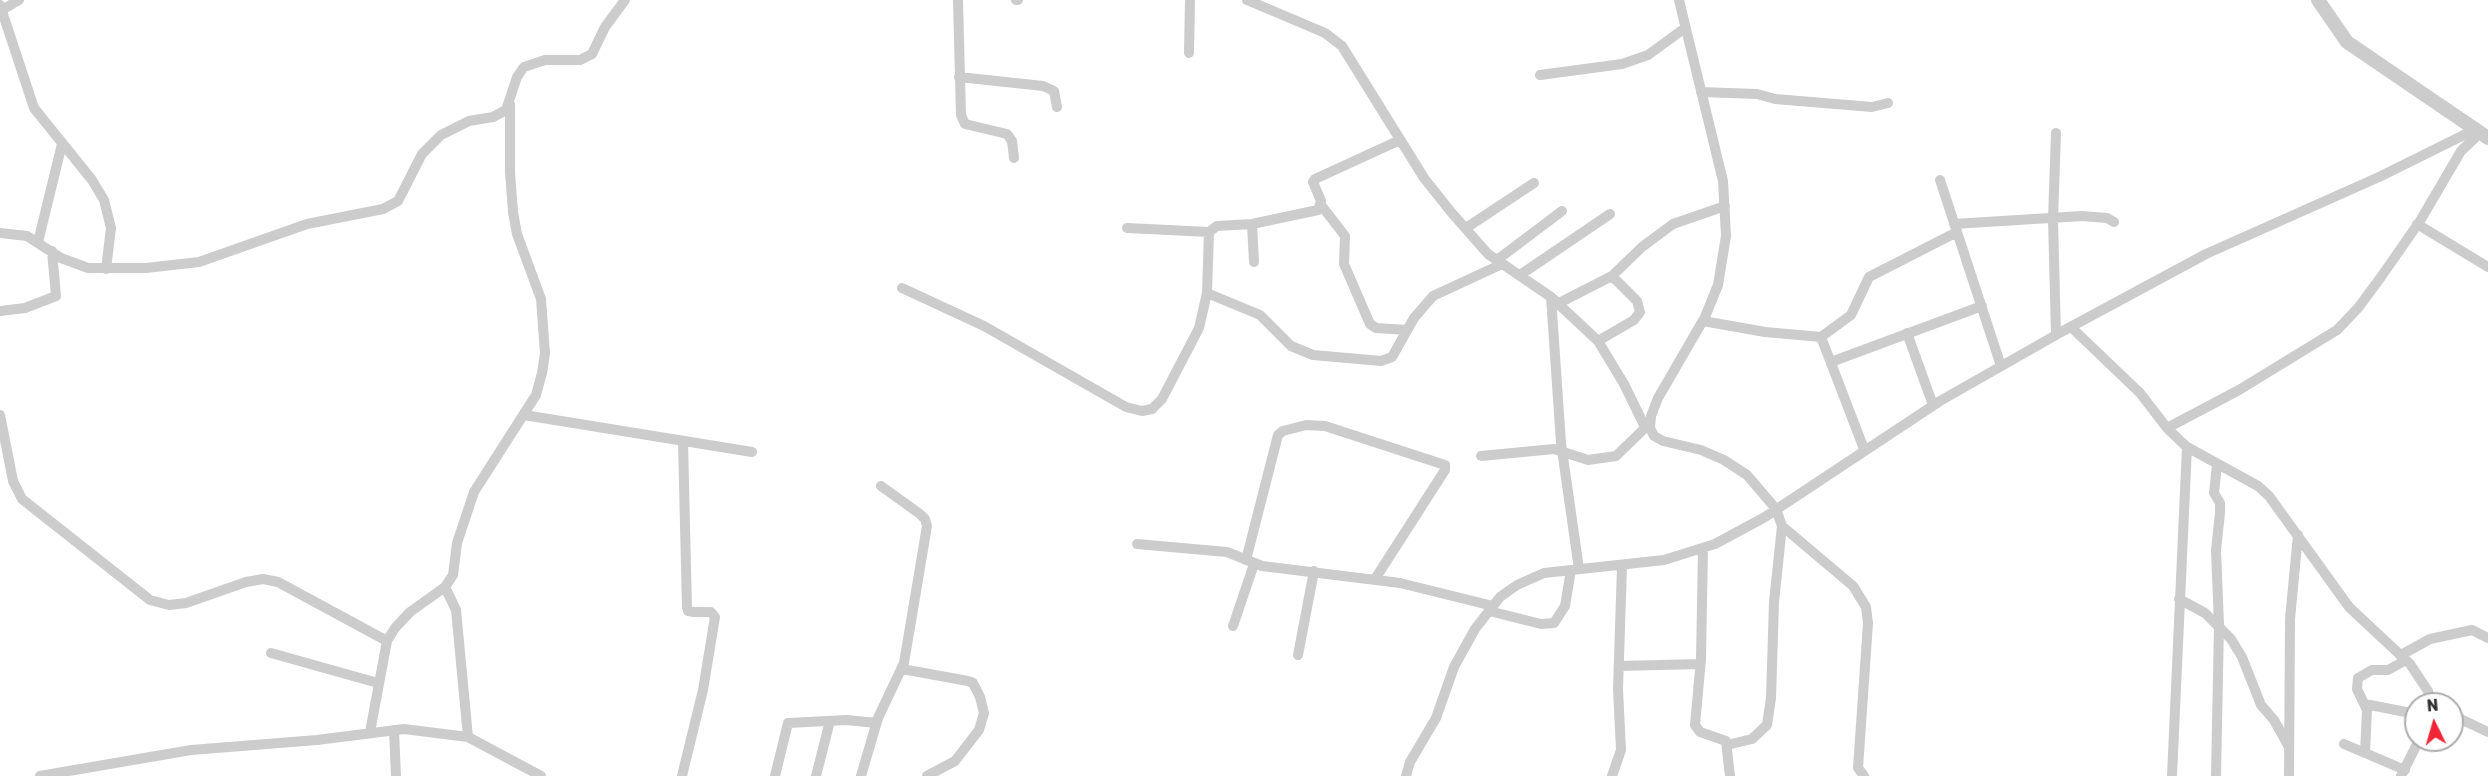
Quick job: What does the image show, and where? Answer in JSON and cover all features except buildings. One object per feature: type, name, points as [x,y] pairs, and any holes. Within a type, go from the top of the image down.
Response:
[{"type":"street","points":[[19,0],[1,8],[34,108],[93,180],[104,200],[111,228],[106,269]]},
{"type":"street","points":[[370,732],[387,641],[395,628],[410,612],[446,586],[453,575],[457,543],[474,492],[536,394],[545,353],[541,299],[517,234],[510,172],[510,104],[517,77],[524,68],[554,59],[580,60],[592,54],[605,27],[625,0]]},
{"type":"street","points":[[958,0],[961,115],[965,124],[1007,134],[1012,141],[1014,158]]},
{"type":"street","points":[[1189,53],[1190,0]]},
{"type":"street","points":[[1247,0],[1333,38],[1349,55],[1424,178],[1466,228],[1500,262],[1555,300],[1598,341],[1654,436],[1663,441],[1701,450],[1724,460],[1747,475],[1776,509],[1782,526],[1774,602],[1771,698],[1767,725],[1752,739],[1727,745]]},
{"type":"street","points":[[1481,456],[1554,449],[1588,460],[1616,456],[1648,427],[1658,398],[1703,321],[1718,285],[1724,258],[1725,206],[1723,181],[1679,0]]},
{"type":"street","points":[[2318,0],[2347,42],[2483,134]]},
{"type":"street","points":[[1540,75],[1622,64],[1648,55],[1685,28]]},
{"type":"street","points":[[959,77],[1043,86],[1054,91],[1057,107]]},
{"type":"street","points":[[1701,92],[1757,94],[1775,99],[1872,107],[1888,103]]},
{"type":"street","points":[[0,233],[27,236],[75,263],[106,269],[183,265],[220,255],[307,224],[368,213],[394,204],[422,153],[441,135],[469,121],[501,115],[510,104]]},
{"type":"street","points":[[2056,133],[2053,219],[2056,335]]},
{"type":"street","points":[[2167,428],[2239,390],[2337,330],[2358,308],[2417,224],[2461,151],[2483,134]]},
{"type":"street","points":[[1406,776],[1410,762],[1436,717],[1454,667],[1475,628],[1500,597],[1530,578],[1575,569],[1664,560],[1703,549],[1776,509],[1933,405],[2206,254],[2379,177],[2483,134]]},
{"type":"street","points":[[1400,140],[1312,182],[1321,206],[1345,236],[1344,264],[1370,324],[1376,328],[1407,330]]},
{"type":"street","points":[[38,242],[62,144]]},
{"type":"street","points":[[1940,180],[2001,366]]},
{"type":"street","points":[[1466,228],[1534,183]]},
{"type":"street","points":[[1127,228],[1209,232],[1217,226],[1252,224],[1311,213],[1321,206]]},
{"type":"street","points":[[1555,300],[1612,276],[1642,247],[1673,224],[1725,206]]},
{"type":"street","points":[[1207,293],[1260,315],[1291,346],[1313,355],[1381,362],[1392,357],[1407,330],[1433,296],[1500,262],[1562,211]]},
{"type":"street","points":[[1520,275],[1610,214]]},
{"type":"street","points":[[1703,321],[1756,331],[1821,337],[1851,315],[1869,277],[1955,228],[2101,217],[2114,222]]},
{"type":"street","points":[[1252,224],[1254,262]]},
{"type":"street","points":[[2417,224],[2488,267]]},
{"type":"street","points":[[902,288],[984,326],[1126,407],[1142,411],[1152,409],[1162,399],[1199,328],[1207,293],[1209,232]]},
{"type":"street","points":[[0,311],[25,308],[56,296],[52,251]]},
{"type":"street","points":[[1598,341],[1634,320],[1640,312],[1637,302],[1612,276]]},
{"type":"street","points":[[1137,544],[1219,550],[1250,562],[1400,583],[1541,624],[1554,623],[1565,606],[1575,569],[1562,451],[1555,300]]},
{"type":"street","points":[[1832,362],[1982,306]]},
{"type":"street","points":[[2071,327],[2140,393],[2167,428],[2187,447],[2258,486],[2279,507],[2349,607],[2403,658],[2428,692]]},
{"type":"street","points":[[1907,333],[1933,405]]},
{"type":"street","points":[[1821,337],[1864,449]]},
{"type":"street","points":[[0,414],[13,481],[22,499],[150,600],[169,605],[186,603],[246,582],[263,579],[278,582],[387,641]]},
{"type":"street","points":[[524,415],[752,452]]},
{"type":"street","points":[[1233,626],[1250,562],[1278,435],[1283,431],[1306,425],[1325,426],[1445,465],[1445,470],[1375,579]]},
{"type":"street","points":[[682,776],[703,690],[715,617],[711,612],[694,612],[687,608],[683,442]]},
{"type":"street","points":[[2172,776],[2187,447]]},
{"type":"street","points":[[2216,776],[2219,625],[2216,550],[2220,503],[2214,493],[2217,465]]},
{"type":"street","points":[[861,776],[876,723],[902,669],[927,526],[920,514],[881,486]]},
{"type":"street","points":[[1782,526],[1853,586],[1866,606],[1868,633],[1858,768],[1864,776]]},
{"type":"street","points":[[2289,776],[2290,619],[2298,535]]},
{"type":"street","points":[[1703,549],[1696,730],[1722,738],[1727,745],[1730,776]]},
{"type":"street","points":[[1612,776],[1621,750],[1619,666],[1622,566]]},
{"type":"street","points":[[1298,655],[1314,571]]},
{"type":"street","points":[[446,586],[456,610],[468,737]]},
{"type":"street","points":[[2180,599],[2219,625],[2242,657],[2260,705],[2274,720],[2289,748]]},
{"type":"street","points":[[2366,753],[2365,704],[2357,689],[2358,678],[2372,670],[2388,670],[2430,639],[2472,630],[2488,638]]},
{"type":"street","points":[[271,653],[378,683]]},
{"type":"street","points":[[1619,666],[1700,664]]},
{"type":"street","points":[[902,669],[973,683],[984,713],[979,730],[955,761],[927,776]]},
{"type":"street","points":[[2365,704],[2404,712]]},
{"type":"street","points":[[775,776],[788,723],[830,721],[876,723]]},
{"type":"street","points":[[816,776],[830,721]]},
{"type":"street","points":[[2464,721],[2488,732]]},
{"type":"street","points":[[394,730],[396,776]]},
{"type":"street","points":[[40,776],[191,750],[317,740],[394,730],[434,731],[468,737],[541,776]]},
{"type":"street","points":[[2344,744],[2403,773],[2413,752]]}]
